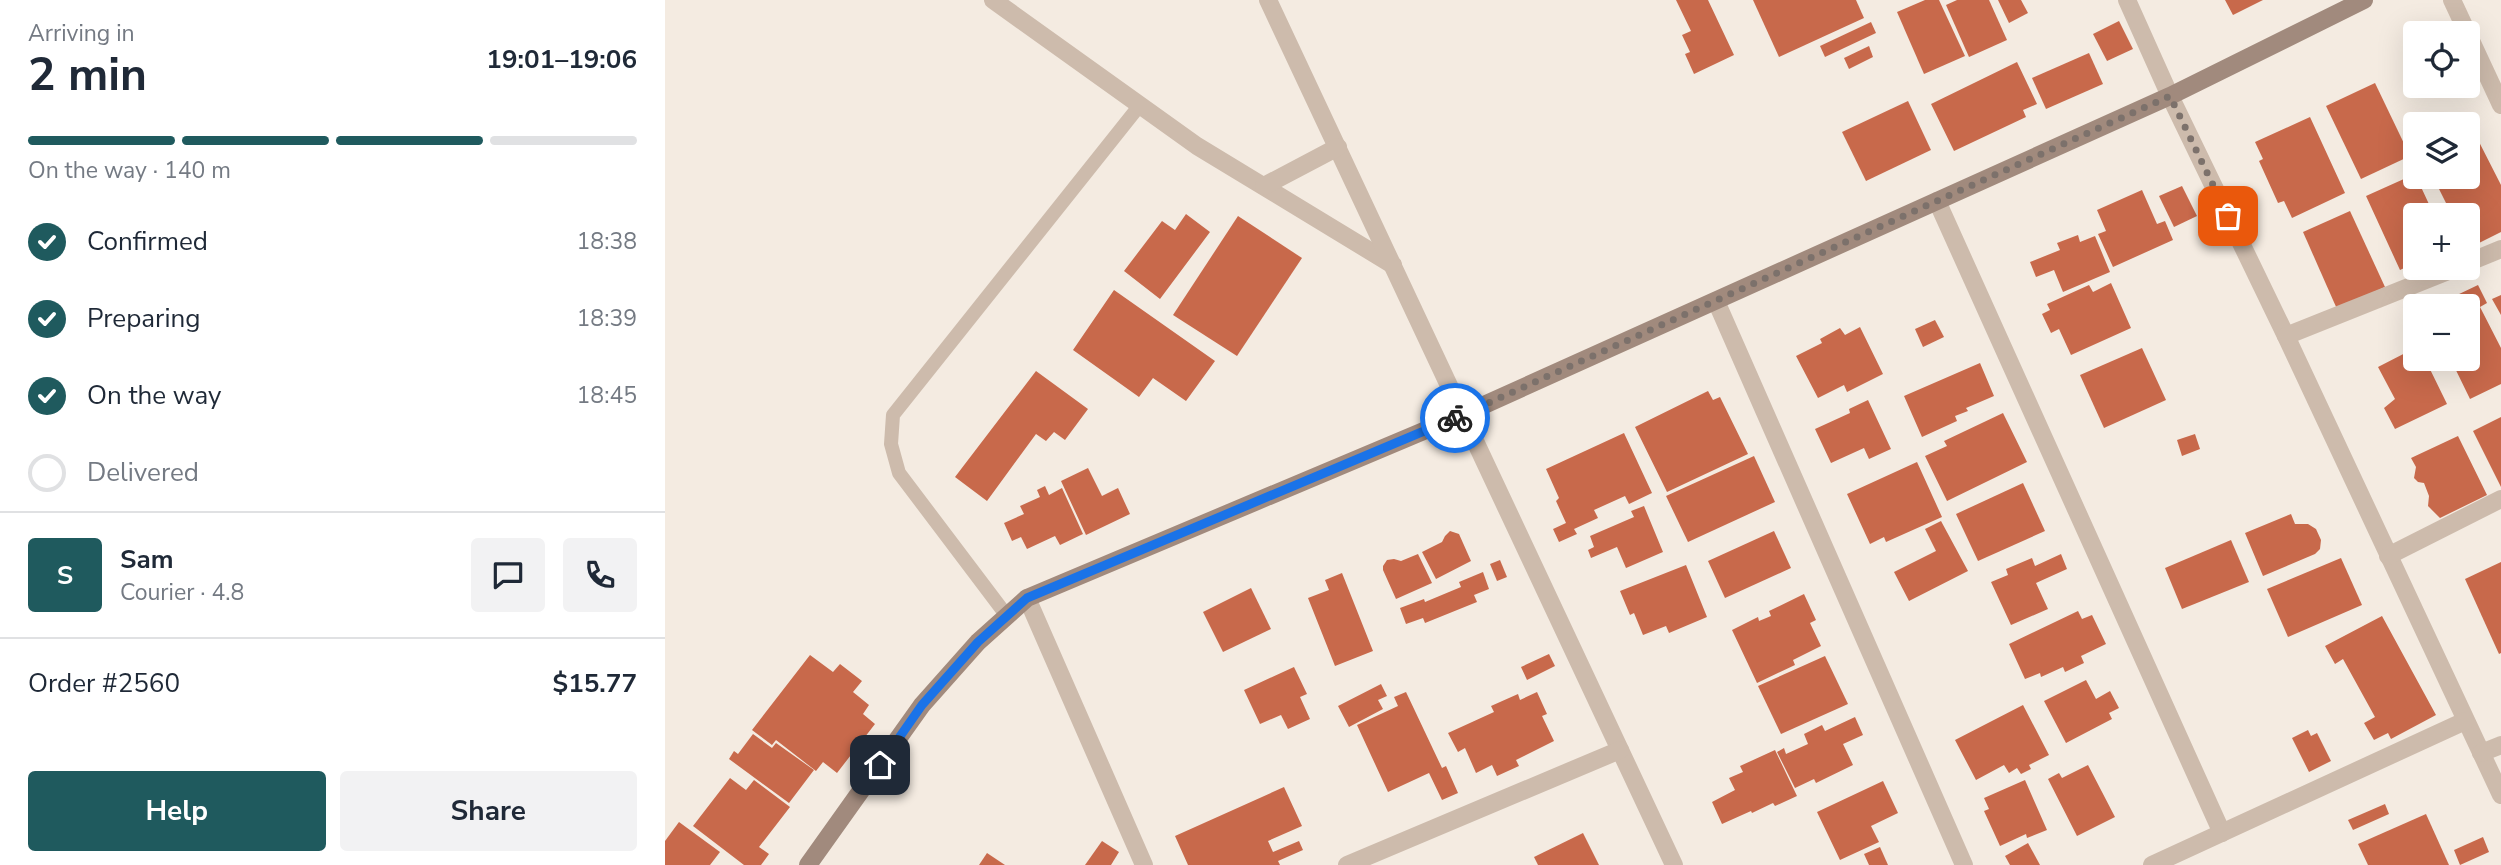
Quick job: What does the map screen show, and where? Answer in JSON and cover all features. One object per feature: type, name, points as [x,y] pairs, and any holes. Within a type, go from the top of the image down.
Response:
[{"type":"street","points":[[993,0],[1197,146],[1393,265]]},
{"type":"street","points":[[1289,0],[1270,4],[1674,865]]},
{"type":"street","points":[[2127,0],[2501,795]]},
{"type":"street","points":[[808,865],[922,705],[978,642],[1027,598],[1464,414],[2170,96],[2364,0]]},
{"type":"street","points":[[2452,0],[2501,105]]},
{"type":"street","points":[[1264,186],[1338,147]]},
{"type":"street","points":[[1937,201],[2222,833]]},
{"type":"street","points":[[2480,258],[2501,250]]},
{"type":"street","points":[[2286,336],[2426,280]]},
{"type":"street","points":[[1716,301],[1964,865]]},
{"type":"street","points":[[2388,556],[2501,499]]},
{"type":"street","points":[[1027,598],[1144,865]]},
{"type":"street","points":[[2153,865],[2465,721]]},
{"type":"street","points":[[2481,753],[2501,745]]},
{"type":"street","points":[[1347,865],[1620,750]]},
{"type":"lane","points":[[1007,616],[899,473],[891,444],[893,415],[1140,105]]},
{"type":"building","points":[[1676,0],[1708,0],[1734,55],[1694,74],[1685,54],[1690,52],[1682,35],[1691,31]]},
{"type":"building","points":[[1753,0],[1856,0],[1864,18],[1779,57]]},
{"type":"building","points":[[1925,0],[1939,0],[1965,56],[1924,74],[1897,12]]},
{"type":"building","points":[[1957,0],[1989,0],[2007,40],[1969,57],[1946,5]]},
{"type":"building","points":[[1998,0],[2021,0],[2028,13],[2009,23]]},
{"type":"building","points":[[2225,0],[2263,0],[2233,15]]},
{"type":"building","points":[[2119,21],[2133,49],[2107,61],[2093,34]]},
{"type":"building","points":[[1871,22],[1876,33],[1825,57],[1820,46]]},
{"type":"building","points":[[1869,46],[1873,57],[1849,69],[1844,58]]},
{"type":"building","points":[[2089,53],[2103,84],[2046,109],[2032,78]]},
{"type":"building","points":[[2017,62],[2037,104],[2023,110],[2026,117],[1954,151],[1931,104]]},
{"type":"building","points":[[2375,83],[2403,141],[2403,159],[2361,179],[2326,106]]},
{"type":"building","points":[[1908,101],[1931,150],[1866,181],[1842,132]]},
{"type":"building","points":[[2310,117],[2345,193],[2292,218],[2284,201],[2278,203],[2259,161],[2263,159],[2255,142]]},
{"type":"building","points":[[2480,144],[2501,185],[2501,232],[2480,242],[2480,203],[2446,203],[2439,189],[2480,189]]},
{"type":"building","points":[[2403,179],[2403,189],[2422,189],[2428,203],[2403,203],[2403,269],[2400,270],[2366,196]]},
{"type":"building","points":[[2182,186],[2197,216],[2174,227],[2159,196]]},
{"type":"building","points":[[2142,190],[2157,224],[2165,221],[2173,240],[2113,267],[2098,234],[2106,231],[2097,210]]},
{"type":"building","points":[[2350,211],[2385,287],[2337,309],[2303,232]]},
{"type":"building","points":[[1186,214],[1210,232],[1160,299],[1124,271],[1162,221],[1175,230]]},
{"type":"building","points":[[1238,216],[1302,258],[1237,356],[1173,315]]},
{"type":"building","points":[[2078,235],[2080,242],[2095,236],[2110,272],[2063,292],[2054,270],[2036,277],[2030,262],[2060,250],[2057,243]]},
{"type":"building","points":[[2111,283],[2131,328],[2071,355],[2059,329],[2051,333],[2042,314],[2050,310],[2047,304],[2089,285],[2093,292]]},
{"type":"building","points":[[2478,285],[2487,303],[2480,307],[2480,294],[2459,294]]},
{"type":"building","points":[[1114,290],[1215,361],[1186,401],[1153,378],[1139,397],[1073,350]]},
{"type":"building","points":[[2501,295],[2501,315],[2492,299]]},
{"type":"building","points":[[2480,307],[2501,348],[2501,384],[2470,399],[2456,371],[2480,371]]},
{"type":"building","points":[[1935,320],[1944,337],[1923,347],[1915,329]]},
{"type":"building","points":[[1860,327],[1883,374],[1847,392],[1844,385],[1818,398],[1796,356],[1822,343],[1820,339],[1840,328],[1845,335]]},
{"type":"building","points":[[2142,348],[2166,400],[2104,428],[2080,375]]},
{"type":"building","points":[[2403,354],[2403,371],[2431,371],[2447,404],[2395,429],[2384,408],[2395,399],[2378,367]]},
{"type":"building","points":[[1980,363],[1994,396],[1966,408],[1968,411],[1955,416],[1957,421],[1922,437],[1904,396]]},
{"type":"building","points":[[1036,371],[1088,409],[1065,440],[1054,432],[1046,441],[1036,434],[987,501],[955,477]]},
{"type":"building","points":[[1708,391],[1713,400],[1720,397],[1748,454],[1667,492],[1635,427]]},
{"type":"building","points":[[1868,400],[1891,449],[1869,459],[1864,448],[1831,463],[1815,429],[1850,413],[1849,409]]},
{"type":"building","points":[[2003,413],[2027,462],[1947,501],[1925,456],[1947,446],[1944,441]]},
{"type":"building","points":[[2501,417],[2501,487],[2473,431]]},
{"type":"building","points":[[1624,433],[1652,493],[1629,504],[1625,496],[1594,510],[1598,518],[1574,529],[1577,534],[1559,542],[1553,529],[1566,523],[1556,501],[1559,498],[1546,469]]},
{"type":"building","points":[[2195,434],[2200,449],[2182,456],[2177,440]]},
{"type":"building","points":[[2458,436],[2487,495],[2440,518],[2428,506],[2429,496],[2424,483],[2414,478],[2416,467],[2411,458]]},
{"type":"building","points":[[1754,456],[1775,502],[1688,542],[1666,496]]},
{"type":"building","points":[[1917,462],[1942,517],[1886,542],[1884,537],[1870,544],[1847,494]]},
{"type":"building","points":[[1088,468],[1102,496],[1118,488],[1130,514],[1086,535],[1061,481]]},
{"type":"building","points":[[2023,483],[2045,531],[1978,561],[1956,514]]},
{"type":"building","points":[[1045,486],[1049,495],[1062,488],[1083,534],[1060,545],[1055,536],[1027,549],[1021,537],[1012,541],[1004,523],[1024,514],[1020,506],[1040,497],[1037,490]]},
{"type":"building","points":[[1644,506],[1663,552],[1626,568],[1617,547],[1591,558],[1588,550],[1594,547],[1590,536],[1634,517],[1631,511]]},
{"type":"building","points":[[2291,514],[2295,524],[2308,524],[2316,529],[2321,540],[2320,549],[2315,554],[2263,576],[2245,533]]},
{"type":"building","points":[[1941,521],[1968,571],[1909,601],[1894,572],[1936,551],[1925,529]]},
{"type":"building","points":[[1450,531],[1459,534],[1471,561],[1436,579],[1422,552],[1442,542]]},
{"type":"building","points":[[1774,531],[1791,568],[1725,598],[1708,561]]},
{"type":"building","points":[[2231,540],[2249,582],[2182,609],[2165,568]]},
{"type":"building","points":[[1418,554],[1432,583],[1396,599],[1383,566],[1387,560],[1401,561]]},
{"type":"building","points":[[2061,554],[2067,569],[2036,583],[2048,609],[2011,625],[1991,582],[2008,575],[2006,569],[2032,558],[2035,566]]},
{"type":"building","points":[[2341,558],[2362,605],[2288,637],[2267,589]]},
{"type":"building","points":[[1500,560],[1507,577],[1497,581],[1490,564]]},
{"type":"building","points":[[2501,562],[2501,653],[2499,654],[2465,579]]},
{"type":"building","points":[[1686,565],[1707,617],[1669,633],[1666,626],[1643,635],[1634,613],[1630,615],[1620,591]]},
{"type":"building","points":[[1483,572],[1489,589],[1474,595],[1477,602],[1425,623],[1423,618],[1406,624],[1400,608],[1424,599],[1425,602],[1461,587],[1459,582]]},
{"type":"building","points":[[1342,573],[1373,651],[1335,666],[1308,598],[1329,590],[1325,580]]},
{"type":"building","points":[[1251,588],[1271,629],[1223,652],[1203,612]]},
{"type":"building","points":[[1804,594],[1816,620],[1810,623],[1821,646],[1793,660],[1795,665],[1757,683],[1732,630],[1758,617],[1759,621],[1771,616],[1769,611]]},
{"type":"building","points":[[2078,611],[2082,619],[2092,615],[2106,644],[2081,656],[2084,663],[2065,672],[2063,667],[2041,677],[2040,673],[2025,679],[2009,644]]},
{"type":"building","points":[[2382,616],[2436,715],[2391,739],[2388,733],[2374,740],[2364,723],[2375,717],[2343,659],[2335,664],[2325,646]]},
{"type":"building","points":[[1549,654],[1555,666],[1527,680],[1521,667]]},
{"type":"building","points":[[810,655],[833,672],[840,664],[862,681],[853,692],[869,705],[863,714],[875,724],[837,773],[823,762],[816,771],[776,740],[772,745],[752,730]]},
{"type":"building","points":[[1825,656],[1848,704],[1781,734],[1758,686]]},
{"type":"building","points":[[1294,667],[1307,694],[1300,697],[1310,719],[1288,729],[1281,715],[1260,724],[1244,690]]},
{"type":"building","points":[[2086,680],[2096,699],[2110,691],[2119,708],[2109,713],[2112,719],[2066,743],[2044,701]]},
{"type":"building","points":[[1381,684],[1387,696],[1378,700],[1383,709],[1349,727],[1338,706]]},
{"type":"building","points":[[1406,692],[1442,768],[1446,766],[1458,793],[1442,800],[1429,773],[1388,792],[1357,725],[1398,706],[1394,697]]},
{"type":"building","points":[[1537,692],[1547,714],[1542,716],[1554,741],[1516,760],[1519,766],[1497,776],[1492,765],[1476,773],[1465,748],[1458,752],[1448,733],[1494,712],[1491,706],[1518,694],[1520,700]]},
{"type":"building","points":[[2023,705],[2049,755],[2029,765],[2031,769],[2021,774],[2017,768],[2009,773],[2004,765],[1976,780],[1955,740]]},
{"type":"building","points":[[1855,717],[1863,735],[1843,744],[1853,765],[1816,783],[1814,779],[1795,788],[1777,752],[1784,748],[1786,754],[1808,744],[1804,734],[1822,725],[1825,731]]},
{"type":"building","points":[[2308,730],[2311,736],[2317,733],[2331,761],[2309,772],[2292,738]]},
{"type":"building","points":[[753,734],[772,748],[776,743],[814,770],[789,803],[729,759],[734,751],[738,754]]},
{"type":"building","points":[[1775,750],[1797,796],[1722,824],[1712,802],[1735,790],[1729,778],[1743,772],[1740,766]]},
{"type":"building","points":[[2088,765],[2115,817],[2077,836],[2048,779],[2059,773],[2062,778]]},
{"type":"building","points":[[730,778],[746,790],[754,780],[790,807],[759,847],[769,854],[761,865],[744,865],[693,826]]},
{"type":"building","points":[[2025,780],[2047,830],[2027,838],[2026,834],[2000,846],[1984,811],[1989,809],[1984,798]]},
{"type":"building","points":[[1883,781],[1898,813],[1871,826],[1879,842],[1840,860],[1817,812]]},
{"type":"building","points":[[1284,787],[1302,826],[1268,841],[1273,852],[1299,841],[1303,850],[1278,861],[1280,865],[1188,865],[1175,836]]},
{"type":"building","points":[[2385,804],[2389,814],[2353,830],[2348,820]]},
{"type":"building","points":[[2426,814],[2449,865],[2368,865],[2358,844]]},
{"type":"building","points":[[679,822],[720,852],[710,865],[665,865],[665,841]]},
{"type":"building","points":[[1583,833],[1599,865],[1538,865],[1534,857]]},
{"type":"building","points":[[2483,837],[2489,852],[2460,865],[2454,850]]},
{"type":"building","points":[[1102,841],[1119,852],[1111,865],[1085,865]]},
{"type":"building","points":[[2028,843],[2040,865],[2010,865],[2005,856]]},
{"type":"building","points":[[1880,847],[1888,865],[1869,865],[1864,854]]},
{"type":"building","points":[[987,853],[1005,865],[979,865]]},
{"type":"way so far","points":[[1455,418],[2170,96],[2228,216]]},
{"type":"route","points":[[880,765],[922,705],[978,642],[1027,598],[1455,418]]}]
